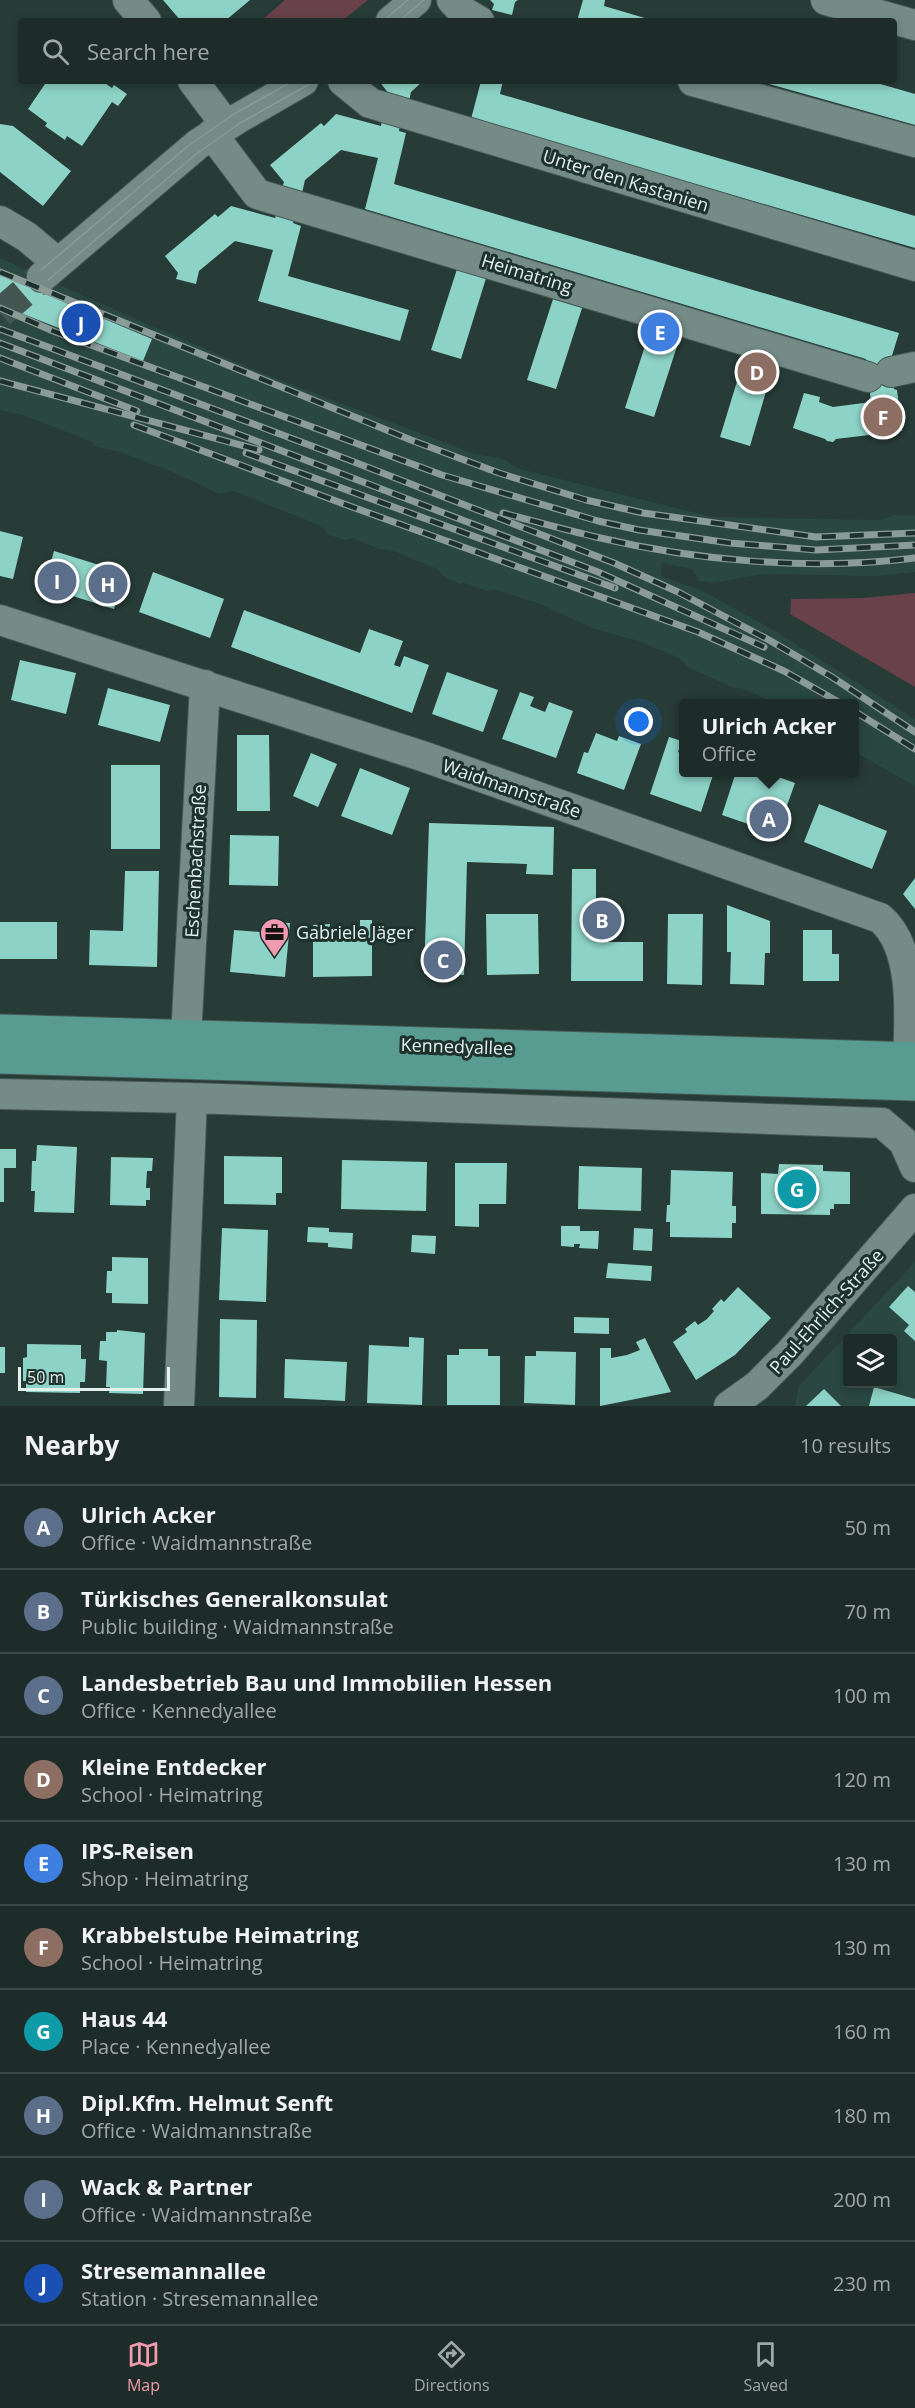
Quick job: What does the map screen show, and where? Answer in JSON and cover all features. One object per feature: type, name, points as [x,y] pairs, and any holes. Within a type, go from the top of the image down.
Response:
[{"type":"main road","name":"Kennedyallee","points":[[0,1031],[912,1068]]},
{"type":"main road","name":"Kennedyallee","points":[[0,1057],[912,1068]]},
{"type":"street","points":[[128,0],[143,18]]},
{"type":"street","points":[[395,18],[416,0]]},
{"type":"street","points":[[452,0],[462,11],[474,18]]},
{"type":"street","points":[[826,0],[890,18]]},
{"type":"street","points":[[897,20],[915,25]]},
{"type":"street","name":"Heimatring","points":[[195,84],[257,194],[784,350],[892,372]]},
{"type":"street","points":[[0,221],[27,237],[50,270],[219,130],[298,84]]},
{"type":"street","name":"Unter den Kastanien","points":[[347,84],[370,103],[915,266]]},
{"type":"street","points":[[704,84],[915,142]]},
{"type":"street","name":"Waidmannstraße","points":[[0,620],[436,761],[880,918],[897,938],[906,967],[912,1068]]},
{"type":"street","name":"Eschenbachstraße","points":[[186,1037],[205,685]]},
{"type":"street","points":[[0,1094],[192,1098],[882,1123],[903,1142],[915,1167]]},
{"type":"street","points":[[179,1406],[192,1098]]},
{"type":"street","name":"Paul-Ehrlich-Straße","points":[[729,1406],[757,1386],[790,1353],[915,1209]]},
{"type":"shaded area","points":[[285,0],[368,0],[346,18],[264,18]]},
{"type":"shaded area","points":[[0,258],[272,377],[475,454],[504,459],[516,468],[712,517],[879,520],[894,515],[915,515],[915,572],[879,576],[764,574],[712,583],[699,581],[692,569],[662,563],[661,576],[705,592],[775,631],[915,719],[915,786],[859,754],[859,699],[765,699],[687,667],[679,658],[638,641],[592,628],[538,603],[496,590],[487,591],[464,583],[460,584],[447,579],[437,569],[393,551],[379,549],[352,538],[345,540],[329,535],[319,525],[233,491],[219,494],[187,478],[120,452],[94,446],[90,441],[20,414],[0,410]]},
{"type":"shaded area","points":[[915,593],[915,687],[790,614],[791,599],[863,598]]},
{"type":"shaded area","points":[[915,1262],[915,1406],[795,1406],[799,1386],[843,1339],[843,1388],[897,1388],[897,1334],[848,1334]]},
{"type":"building","points":[[163,0],[250,0],[229,18],[178,18]]},
{"type":"building","points":[[490,0],[518,0],[515,2],[512,15],[492,10],[494,4]]},
{"type":"building","points":[[583,0],[605,0],[604,6],[645,18],[578,18]]},
{"type":"building","points":[[45,84],[106,84],[112,88],[114,85],[127,94],[118,106],[112,102],[82,146],[67,136],[65,140],[45,126],[47,123],[28,109]]},
{"type":"building","points":[[381,84],[420,84],[411,92],[408,105],[389,94]]},
{"type":"building","points":[[480,84],[502,84],[500,94],[915,216],[915,248],[471,119]]},
{"type":"building","points":[[769,84],[880,84],[915,94],[915,125]]},
{"type":"building","points":[[336,114],[381,126],[382,120],[400,125],[399,131],[406,133],[394,184],[899,333],[890,362],[894,389],[897,390],[902,431],[836,439],[833,442],[793,428],[804,393],[820,397],[819,402],[833,407],[871,402],[866,359],[365,209],[378,158],[341,150],[305,180],[302,193],[282,188],[284,182],[270,165],[321,123],[324,126]]},
{"type":"building","points":[[0,124],[13,126],[71,171],[43,206],[0,172]]},
{"type":"building","points":[[231,206],[275,218],[277,212],[295,217],[293,223],[301,226],[288,276],[409,310],[400,341],[258,301],[273,250],[235,241],[199,271],[196,284],[176,279],[178,273],[165,256],[215,214],[218,217]]},
{"type":"building","points":[[458,266],[487,275],[461,359],[431,350]]},
{"type":"building","points":[[0,275],[152,339],[143,361],[0,305]]},
{"type":"building","points":[[554,296],[583,305],[556,389],[527,380]]},
{"type":"building","points":[[652,324],[681,334],[654,417],[625,408]]},
{"type":"building","points":[[746,352],[775,361],[750,446],[720,437]]},
{"type":"building","points":[[0,531],[23,537],[13,579],[0,576]]},
{"type":"building","points":[[54,551],[125,573],[114,609],[44,587]]},
{"type":"building","points":[[153,572],[224,599],[210,638],[139,612]]},
{"type":"building","points":[[244,610],[360,653],[369,629],[403,641],[394,665],[400,667],[404,656],[429,665],[412,713],[231,647]]},
{"type":"building","points":[[20,660],[76,673],[66,714],[11,700]]},
{"type":"building","points":[[447,672],[498,690],[483,732],[432,714]]},
{"type":"building","points":[[108,688],[170,705],[160,742],[98,725]]},
{"type":"building","points":[[520,692],[534,697],[530,706],[545,712],[549,702],[573,711],[556,758],[502,739]]},
{"type":"building","points":[[596,733],[617,741],[619,736],[641,744],[624,790],[577,773],[584,752],[588,753]]},
{"type":"building","points":[[237,735],[269,735],[270,811],[237,811]]},
{"type":"building","points":[[669,737],[679,740],[679,777],[712,777],[701,812],[650,794]]},
{"type":"building","points":[[311,753],[337,764],[318,807],[293,796]]},
{"type":"building","points":[[111,765],[160,765],[160,849],[111,849]]},
{"type":"building","points":[[360,768],[410,788],[392,835],[341,816]]},
{"type":"building","points":[[734,777],[779,777],[795,783],[777,834],[722,815]]},
{"type":"building","points":[[819,804],[887,831],[872,869],[804,842]]},
{"type":"building","points":[[429,823],[554,827],[553,875],[526,874],[527,864],[467,862],[464,975],[424,974]]},
{"type":"building","points":[[230,835],[279,836],[278,886],[229,885]]},
{"type":"building","points":[[572,869],[596,869],[596,942],[643,942],[643,981],[571,981]]},
{"type":"building","points":[[125,871],[159,871],[157,967],[89,965],[90,930],[123,931]]},
{"type":"building","points":[[915,878],[915,909],[903,894]]},
{"type":"building","points":[[727,905],[770,921],[770,953],[765,953],[764,985],[730,984],[731,952],[727,952]]},
{"type":"building","points":[[486,914],[538,914],[539,974],[487,975]]},
{"type":"building","points":[[668,914],[703,914],[702,985],[667,984]]},
{"type":"building","points":[[360,920],[372,920],[372,976],[313,977],[313,925],[330,924],[329,932],[360,932]]},
{"type":"building","points":[[0,922],[57,922],[57,959],[0,959]]},
{"type":"building","points":[[273,922],[290,923],[285,977],[230,972],[234,930],[272,933]]},
{"type":"building","points":[[803,930],[832,930],[832,954],[839,954],[839,981],[803,981]]},
{"type":"building","points":[[37,1145],[77,1147],[74,1213],[34,1212],[35,1191],[31,1191],[32,1161],[36,1161]]},
{"type":"building","points":[[0,1149],[16,1149],[16,1168],[4,1168],[4,1202],[0,1202]]},
{"type":"building","points":[[224,1156],[282,1157],[282,1193],[276,1193],[276,1205],[224,1204]]},
{"type":"building","points":[[111,1157],[153,1158],[152,1171],[147,1171],[146,1188],[150,1188],[150,1200],[146,1200],[146,1206],[110,1205]]},
{"type":"building","points":[[342,1160],[427,1162],[426,1211],[341,1209]]},
{"type":"building","points":[[455,1163],[507,1163],[506,1204],[479,1204],[479,1227],[455,1226]]},
{"type":"building","points":[[779,1164],[823,1165],[823,1171],[850,1172],[850,1204],[834,1204],[834,1209],[830,1209],[830,1215],[761,1214],[761,1173],[778,1174]]},
{"type":"building","points":[[579,1166],[642,1168],[641,1211],[578,1209]]},
{"type":"building","points":[[671,1170],[733,1172],[732,1206],[736,1206],[736,1223],[732,1223],[732,1238],[670,1237],[670,1222],[666,1222],[667,1205],[670,1205]]},
{"type":"building","points":[[561,1226],[580,1226],[580,1231],[599,1231],[598,1249],[579,1248],[580,1244],[574,1244],[574,1247],[561,1246]]},
{"type":"building","points":[[308,1227],[329,1228],[329,1232],[353,1233],[352,1249],[328,1247],[328,1243],[307,1242]]},
{"type":"building","points":[[222,1228],[268,1230],[266,1302],[219,1300]]},
{"type":"building","points":[[634,1228],[653,1229],[652,1251],[633,1250]]},
{"type":"building","points":[[412,1235],[436,1236],[435,1254],[411,1252]]},
{"type":"building","points":[[112,1257],[148,1258],[148,1304],[112,1303],[112,1293],[106,1293],[107,1271],[112,1271]]},
{"type":"building","points":[[608,1263],[652,1266],[651,1281],[606,1278]]},
{"type":"building","points":[[908,1286],[915,1292],[915,1341],[904,1331],[909,1325],[889,1307]]},
{"type":"building","points":[[738,1287],[771,1318],[735,1355],[696,1380],[673,1342],[687,1332],[685,1329],[695,1321],[698,1325],[707,1319],[721,1299],[724,1302]]},
{"type":"building","points":[[574,1317],[609,1318],[609,1334],[574,1333]]},
{"type":"building","points":[[220,1319],[257,1320],[256,1398],[219,1397]]},
{"type":"building","points":[[117,1330],[145,1333],[143,1394],[109,1393],[110,1387],[106,1387],[107,1361],[99,1360],[100,1341],[106,1341],[106,1332],[117,1332]]},
{"type":"building","points":[[409,1337],[424,1338],[422,1405],[367,1403],[369,1345],[409,1347]]},
{"type":"building","points":[[645,1338],[671,1392],[600,1406],[600,1348],[611,1348],[611,1358],[627,1355],[640,1350],[636,1342]]},
{"type":"building","points":[[27,1344],[81,1345],[81,1359],[86,1359],[85,1382],[80,1382],[80,1393],[26,1392],[26,1381],[23,1381],[23,1358],[27,1357]]},
{"type":"building","points":[[0,1347],[5,1347],[5,1373],[0,1373]]},
{"type":"building","points":[[459,1349],[488,1349],[488,1356],[500,1356],[500,1405],[447,1405],[447,1355],[459,1355]]},
{"type":"building","points":[[536,1351],[576,1352],[575,1405],[524,1403],[525,1356],[536,1356]]},
{"type":"building","points":[[285,1359],[347,1362],[345,1401],[284,1398]]},
{"type":"building","points":[[874,1388],[915,1399],[915,1406],[869,1406]]},
{"type":"building","points":[[824,1389],[841,1406],[806,1406]]},
{"type":"tunnel","points":[[0,313],[42,277]]},
{"type":"tram line","points":[[387,18],[408,0]]},
{"type":"tram line","points":[[403,18],[424,0]]},
{"type":"tram line","points":[[41,270],[188,146],[234,114],[288,84]]},
{"type":"tram line","points":[[48,280],[195,155],[240,123],[310,84]]},
{"type":"railway","points":[[0,272],[411,440],[499,473],[586,500],[643,513],[816,537],[915,533]]},
{"type":"railway","points":[[0,308],[53,331],[442,475],[598,521],[639,530],[730,543],[816,550],[915,545]]},
{"type":"railway","points":[[0,329],[349,460],[614,563],[678,592],[769,640],[832,677],[915,732]]},
{"type":"railway","points":[[0,343],[598,572],[764,647]]},
{"type":"railway","points":[[0,358],[137,411]]},
{"type":"railway","points":[[0,381],[259,450]]},
{"type":"railway","points":[[134,425],[344,504],[698,632],[784,671],[833,699]]},
{"type":"railway","points":[[246,453],[615,588]]},
{"type":"railway","points":[[503,513],[634,545],[714,558],[836,564],[915,558]]},
{"type":"railway","points":[[859,714],[915,749]]},
{"type":"place","name":"Stresemannallee","points":[[81,323]]},
{"type":"place","name":"IPS-Reisen","points":[[660,332]]},
{"type":"place","name":"Kleine Entdecker","points":[[757,372]]},
{"type":"place","name":"Krabbelstube Heimatring","points":[[883,417]]},
{"type":"place","name":"Wack & Partner","points":[[57,581]]},
{"type":"place","name":"Dipl.Kfm. Helmut Senft","points":[[108,584]]},
{"type":"place","name":"Ulrich Acker","points":[[769,819]]},
{"type":"place","name":"Türkisches Generalkonsulat","points":[[602,920]]},
{"type":"place","name":"Gabriele Jäger","points":[[275,958]]},
{"type":"place","name":"Landesbetrieb Bau und Immobilien Hessen","points":[[443,960]]},
{"type":"place","name":"Haus 44","points":[[797,1189]]}]
